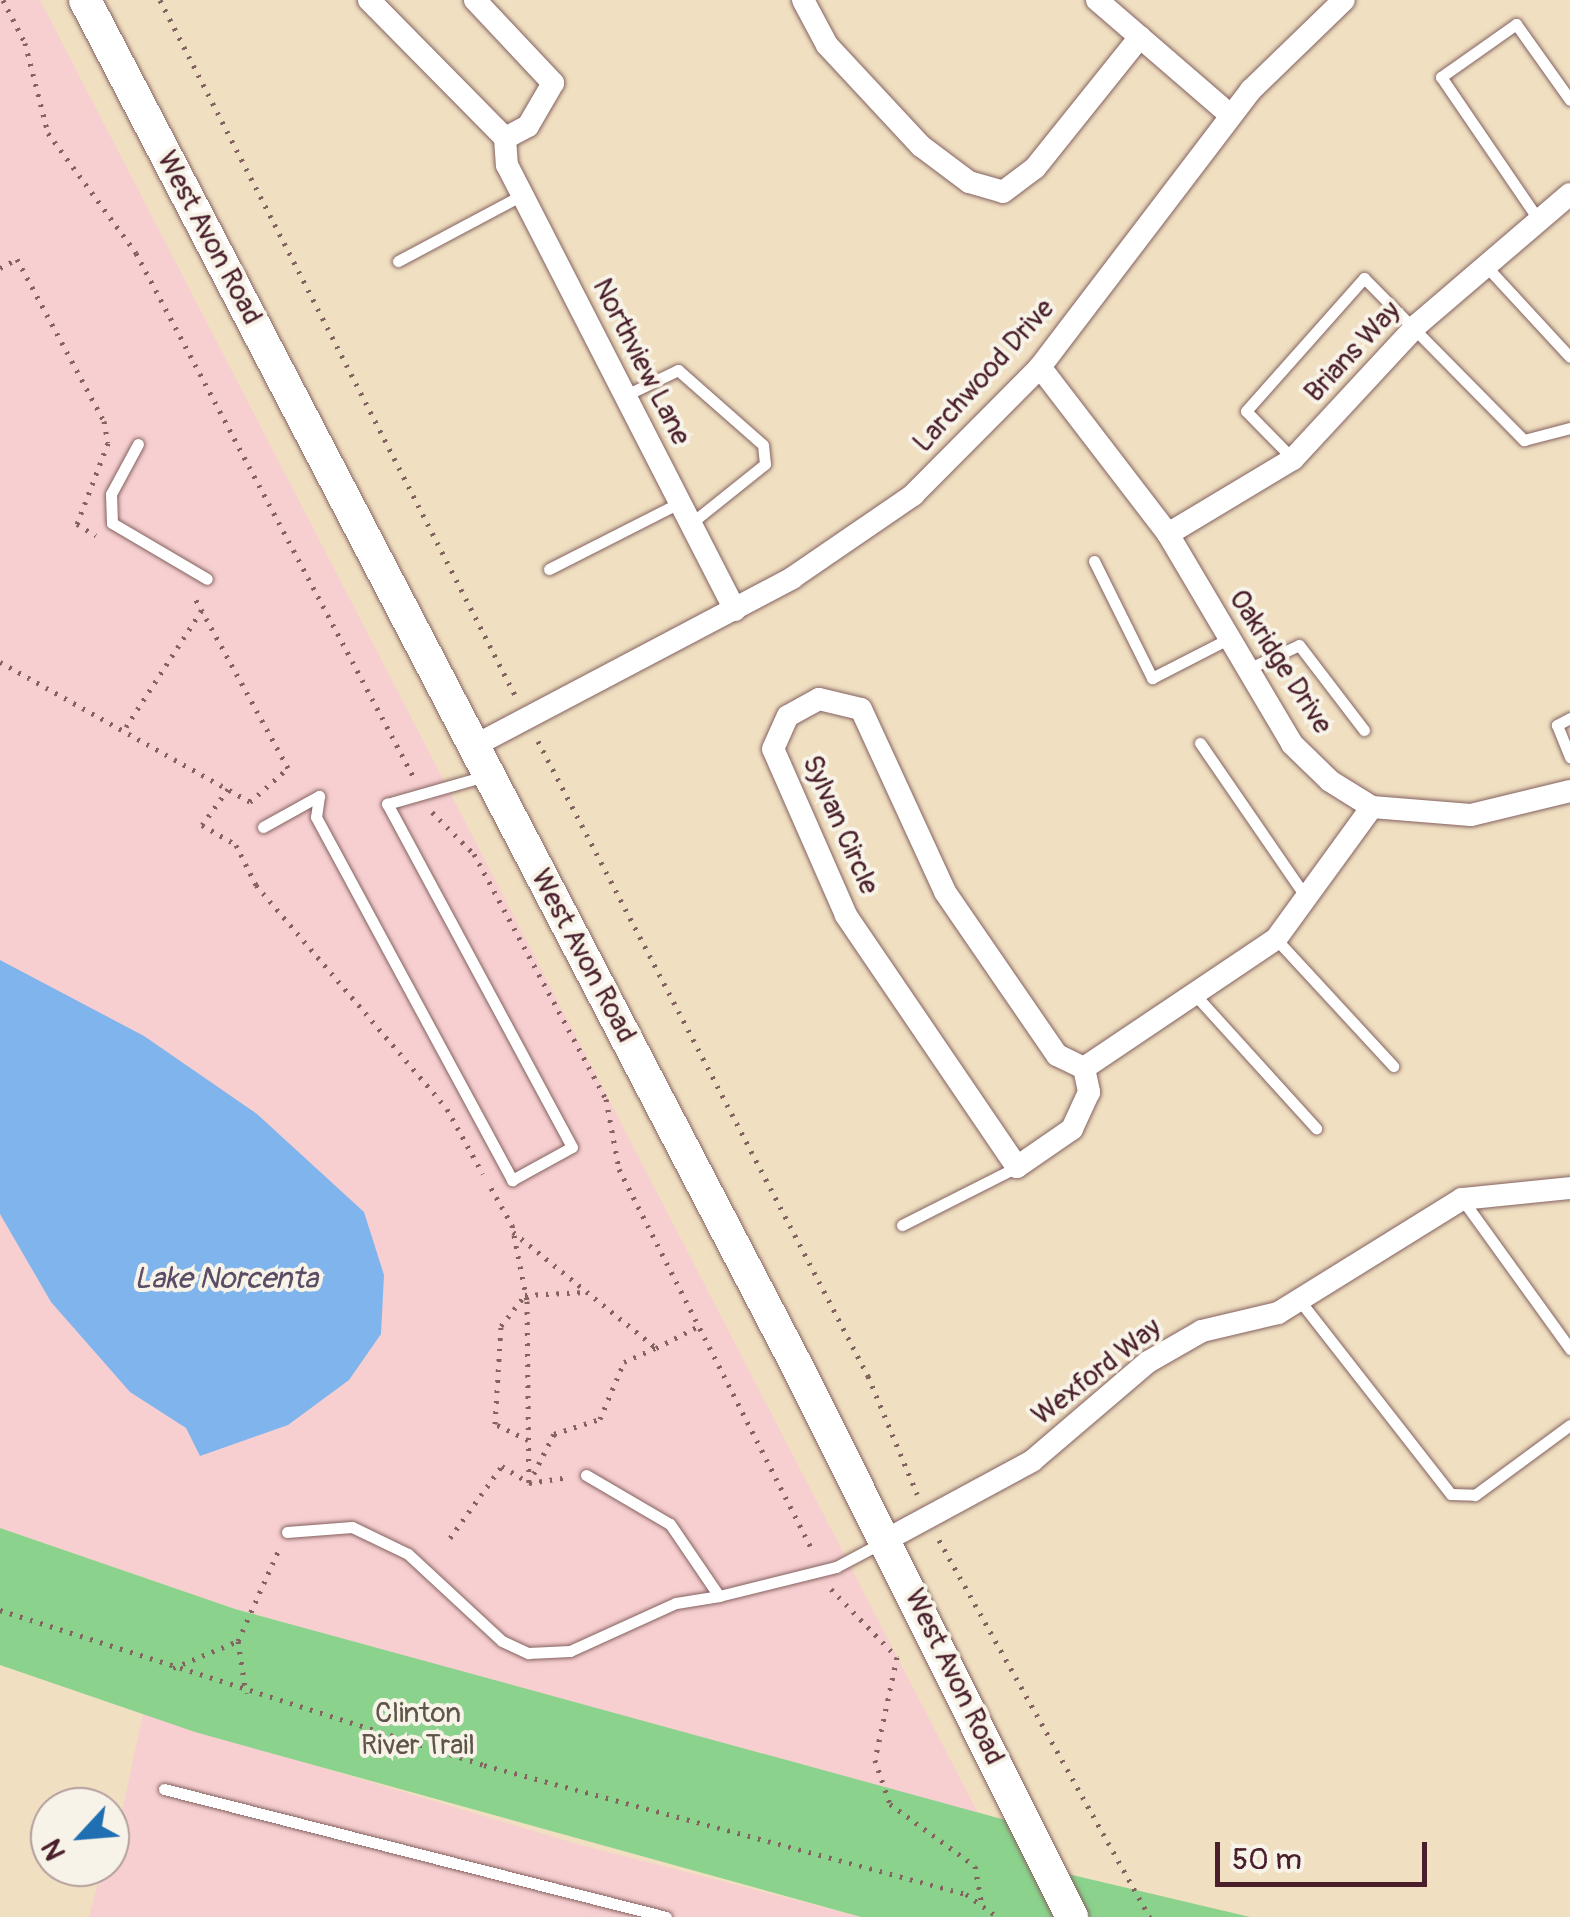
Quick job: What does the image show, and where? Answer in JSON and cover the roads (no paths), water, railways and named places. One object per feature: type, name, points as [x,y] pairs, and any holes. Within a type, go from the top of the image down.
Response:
[{"type":"main road","name":"West Avon Road","points":[[85,0],[886,1540],[1072,1917]]},
{"type":"street","name":"Northview Lane","points":[[369,0],[506,138],[522,195],[735,610]]},
{"type":"street","points":[[475,0],[553,83],[528,126],[506,138]]},
{"type":"street","points":[[803,0],[827,45],[920,146],[969,182],[1003,192],[1034,168],[1140,37]]},
{"type":"street","points":[[1097,0],[1230,116]]},
{"type":"street","name":"Larchwood Drive","points":[[482,761],[526,719],[735,610],[914,495],[1040,367],[1230,116],[1344,0]]},
{"type":"street","name":"Brians Way","points":[[1168,534],[1293,460],[1417,325],[1570,194]]},
{"type":"street","name":"Oakridge Drive","points":[[1040,367],[1168,534],[1226,640],[1292,744],[1372,807]]},
{"type":"street","name":"Sylvan Circle","points":[[1017,1167],[846,915],[772,749],[788,716],[819,699],[861,709],[945,892],[1058,1055],[1084,1068]]},
{"type":"street","points":[[1017,1167],[1072,1129],[1089,1092],[1084,1068],[1198,998],[1276,939],[1372,807],[1471,815],[1570,792]]},
{"type":"street","name":"Wexford Way","points":[[886,1540],[1032,1461],[1188,1338],[1300,1301],[1462,1199],[1570,1188]]},
{"type":"lane","points":[[1538,218],[1440,78],[1516,24],[1570,100]]},
{"type":"lane","points":[[398,261],[522,195]]},
{"type":"lane","points":[[1485,264],[1570,357]]},
{"type":"lane","points":[[1293,460],[1246,411],[1364,278],[1417,325],[1524,440],[1570,428]]},
{"type":"lane","points":[[624,396],[678,370],[762,445],[765,464],[690,524]]},
{"type":"lane","points":[[138,444],[111,494],[112,522],[207,579]]},
{"type":"lane","points":[[549,569],[679,503]]},
{"type":"lane","points":[[1094,561],[1152,678],[1226,640]]},
{"type":"lane","points":[[1246,670],[1299,644],[1364,730]]},
{"type":"lane","points":[[1570,718],[1556,725],[1570,758]]},
{"type":"lane","points":[[1200,743],[1306,898]]},
{"type":"lane","points":[[263,827],[319,796],[316,817],[512,1180],[572,1147],[387,804],[422,794],[482,761]]},
{"type":"lane","points":[[1276,939],[1393,1066]]},
{"type":"lane","points":[[1198,998],[1316,1128]]},
{"type":"lane","points":[[902,1225],[1017,1167]]},
{"type":"lane","points":[[1462,1199],[1570,1349]]},
{"type":"lane","points":[[1300,1301],[1450,1494],[1475,1495],[1570,1425]]},
{"type":"lane","points":[[586,1474],[670,1524],[719,1596]]},
{"type":"lane","points":[[287,1532],[352,1528],[408,1554],[502,1641],[528,1652],[570,1651],[676,1603],[822,1570],[886,1540]]},
{"type":"lane","points":[[164,1789],[666,1917]]},
{"type":"water","name":"Lake Norcenta","points":[[0,960],[144,1036],[257,1114],[364,1212],[384,1275],[381,1334],[349,1380],[288,1425],[200,1456],[186,1428],[130,1392],[51,1302],[0,1214]]},
{"type":"park label","name":"Clinton River Trail","points":[[418,1730]]}]
